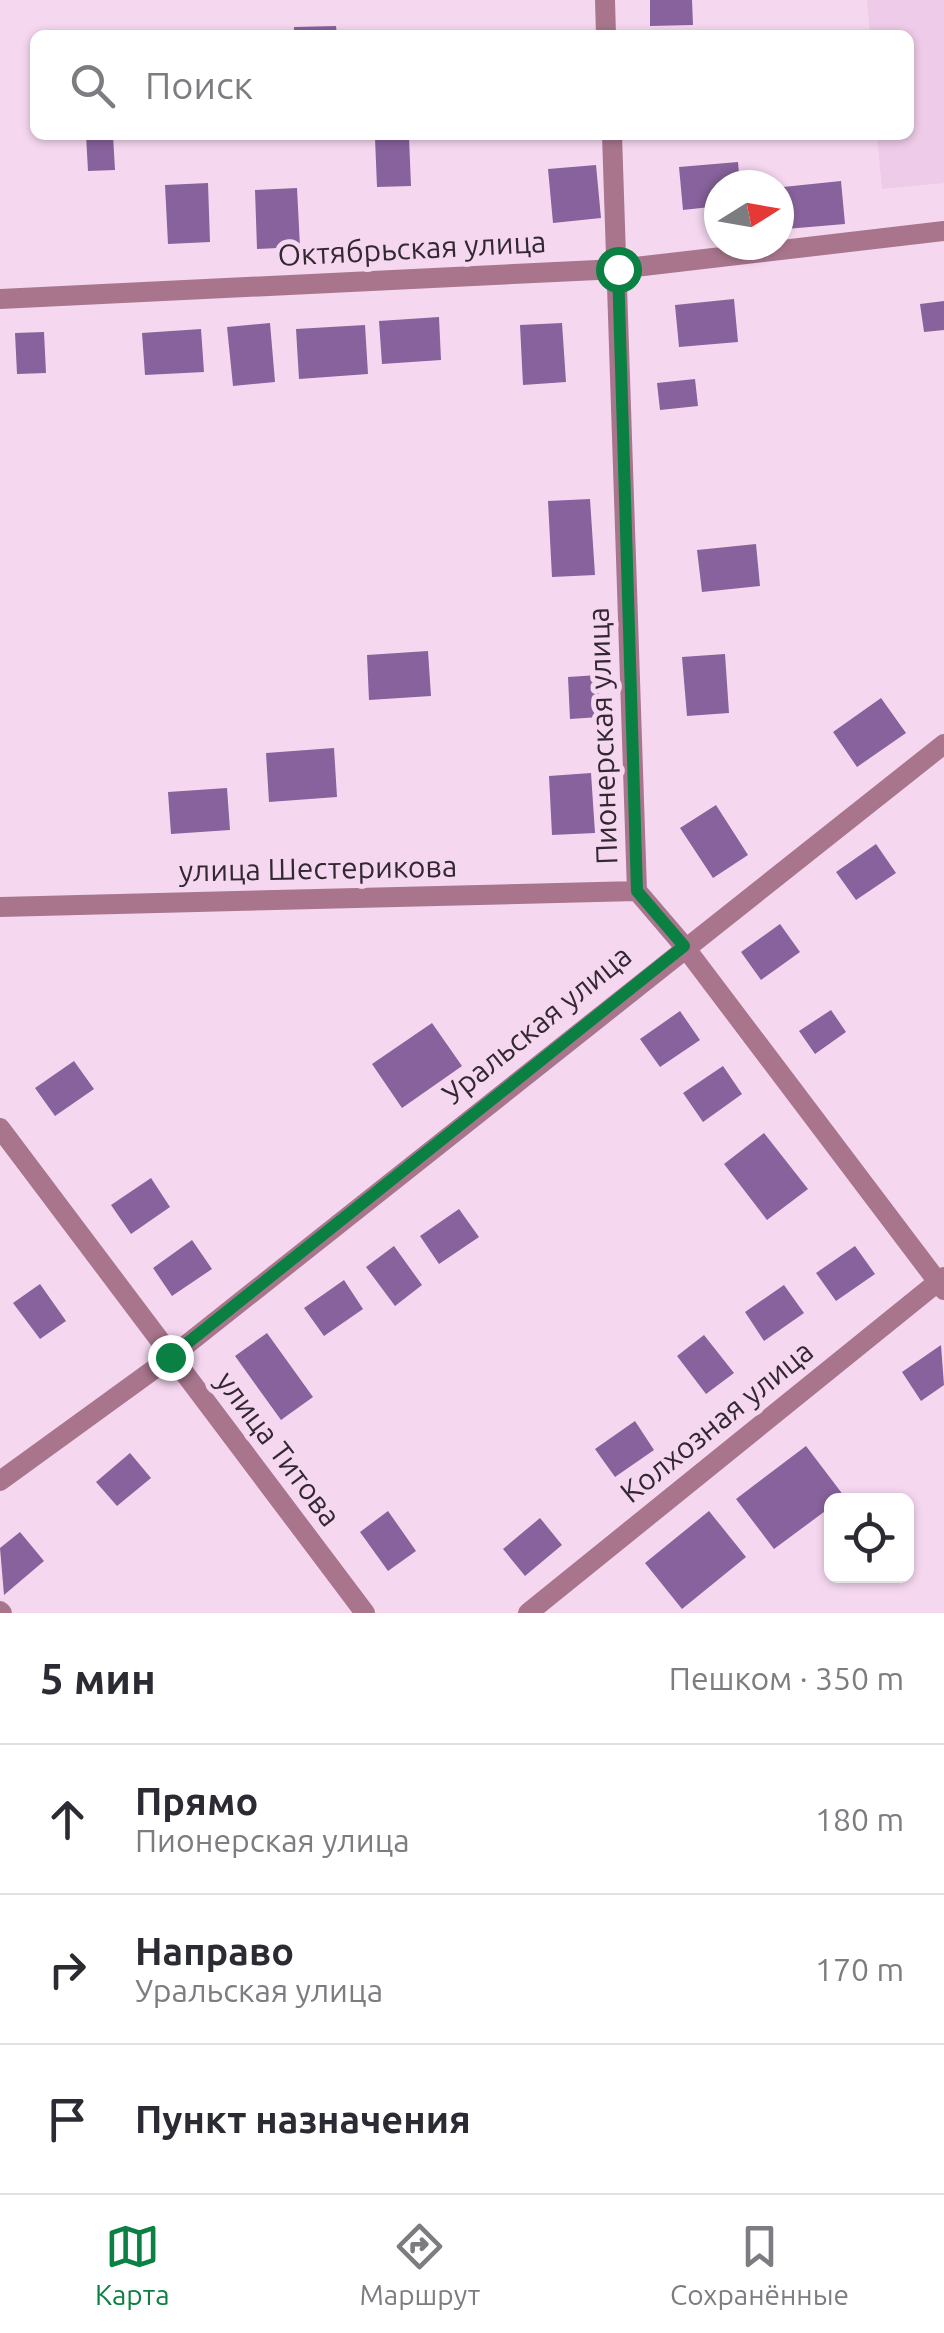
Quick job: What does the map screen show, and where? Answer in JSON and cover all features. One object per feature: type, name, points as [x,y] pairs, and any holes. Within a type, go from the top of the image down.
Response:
[{"type":"street","points":[[605,0],[606,30]]},
{"type":"street","name":"Пионерская улица","points":[[612,140],[637,891],[684,946],[942,1283]]},
{"type":"street","name":"Октябрьская улица","points":[[0,300],[618,269],[944,231]]},
{"type":"street","name":"Уральская улица","points":[[0,1480],[170,1357],[684,946],[944,744]]},
{"type":"street","name":"улица Шестерикова","points":[[0,908],[637,891]]},
{"type":"street","name":"улица Титова","points":[[0,1128],[365,1613]]},
{"type":"street","name":"Колхозная улица","points":[[528,1613],[942,1283]]},
{"type":"shaded area","points":[[867,0],[944,0],[944,183],[882,189],[877,140],[914,140],[914,30],[870,30]]},
{"type":"building","points":[[650,0],[692,0],[693,25],[650,26]]},
{"type":"building","points":[[336,26],[336,30],[294,30]]},
{"type":"building","points":[[86,140],[113,140],[115,170],[88,171]]},
{"type":"building","points":[[375,140],[409,140],[411,186],[377,187]]},
{"type":"building","points":[[738,162],[739,170],[704,170],[704,208],[683,210],[679,167]]},
{"type":"building","points":[[596,165],[601,218],[553,223],[548,169]]},
{"type":"building","points":[[841,181],[845,224],[794,228],[794,186]]},
{"type":"building","points":[[208,183],[210,242],[168,244],[165,185]]},
{"type":"building","points":[[297,188],[300,247],[257,249],[255,190]]},
{"type":"building","points":[[734,299],[738,342],[679,347],[675,305]]},
{"type":"building","points":[[944,301],[944,330],[924,332],[920,304]]},
{"type":"building","points":[[439,317],[441,360],[382,364],[379,321]]},
{"type":"building","points":[[270,323],[275,382],[233,386],[227,327]]},
{"type":"building","points":[[562,323],[566,382],[523,385],[520,325]]},
{"type":"building","points":[[365,325],[368,374],[299,379],[296,329]]},
{"type":"building","points":[[201,329],[204,372],[145,375],[142,333]]},
{"type":"building","points":[[44,332],[46,373],[17,374],[15,333]]},
{"type":"building","points":[[695,379],[698,406],[660,410],[657,383]]},
{"type":"building","points":[[590,499],[595,575],[552,577],[548,501]]},
{"type":"building","points":[[756,544],[760,586],[702,592],[697,550]]},
{"type":"building","points":[[428,651],[431,696],[369,700],[367,655]]},
{"type":"building","points":[[725,654],[729,713],[687,716],[682,657]]},
{"type":"building","points":[[598,675],[600,717],[570,719],[568,677]]},
{"type":"building","points":[[881,698],[906,733],[857,767],[833,732]]},
{"type":"building","points":[[334,748],[337,797],[269,802],[266,753]]},
{"type":"building","points":[[591,773],[595,833],[552,835],[549,776]]},
{"type":"building","points":[[227,788],[230,830],[171,834],[168,792]]},
{"type":"building","points":[[716,805],[748,855],[713,878],[680,828]]},
{"type":"building","points":[[876,844],[896,873],[856,900],[836,872]]},
{"type":"building","points":[[780,924],[800,952],[761,980],[741,952]]},
{"type":"building","points":[[831,1010],[846,1032],[815,1054],[799,1031]]},
{"type":"building","points":[[680,1011],[700,1040],[660,1067],[640,1039]]},
{"type":"building","points":[[432,1023],[462,1066],[402,1108],[372,1064]]},
{"type":"building","points":[[74,1061],[94,1089],[55,1116],[35,1088]]},
{"type":"building","points":[[723,1066],[742,1094],[703,1122],[683,1093]]},
{"type":"building","points":[[764,1133],[808,1189],[767,1220],[724,1164]]},
{"type":"building","points":[[151,1178],[170,1207],[131,1234],[111,1205]]},
{"type":"building","points":[[459,1209],[479,1237],[439,1264],[420,1236]]},
{"type":"building","points":[[192,1240],[212,1269],[172,1296],[153,1268]]},
{"type":"building","points":[[394,1246],[422,1285],[395,1306],[366,1267]]},
{"type":"building","points":[[855,1246],[875,1274],[836,1301],[816,1273]]},
{"type":"building","points":[[344,1280],[363,1309],[324,1336],[304,1308]]},
{"type":"building","points":[[40,1284],[66,1321],[40,1339],[13,1303]]},
{"type":"building","points":[[784,1285],[804,1313],[764,1341],[745,1312]]},
{"type":"building","points":[[267,1333],[313,1397],[281,1420],[235,1356]]},
{"type":"building","points":[[704,1335],[734,1373],[706,1394],[677,1356]]},
{"type":"building","points":[[941,1345],[944,1385],[921,1401],[902,1372]]},
{"type":"building","points":[[635,1421],[654,1450],[615,1477],[595,1449]]},
{"type":"building","points":[[806,1446],[842,1493],[824,1493],[824,1512],[774,1549],[736,1499]]},
{"type":"building","points":[[130,1453],[151,1478],[117,1506],[96,1482]]},
{"type":"building","points":[[388,1511],[416,1551],[388,1571],[360,1532]]},
{"type":"building","points":[[709,1511],[746,1557],[682,1609],[645,1563]]},
{"type":"building","points":[[540,1518],[562,1545],[525,1576],[503,1549]]},
{"type":"building","points":[[20,1532],[44,1561],[4,1595],[0,1548]]},
{"type":"route","points":[[170,1357],[684,946],[637,891],[618,269]]}]
